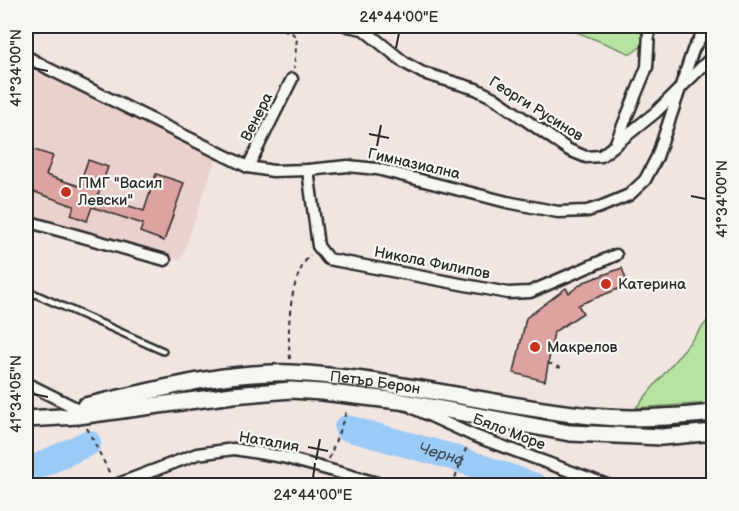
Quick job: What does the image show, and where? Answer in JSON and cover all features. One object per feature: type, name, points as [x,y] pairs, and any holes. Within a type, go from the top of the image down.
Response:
[{"type":"main road","name":"Петър Берон","points":[[77,412],[196,382],[257,374],[291,373],[390,384],[593,416],[648,418],[714,413]]},
{"type":"main road","name":"Петър Берон","points":[[32,419],[77,412],[291,390],[399,401],[546,430],[592,435],[653,437],[714,432]]},
{"type":"main road","points":[[546,430],[548,410]]},
{"type":"street","name":"Георги Русинов","points":[[347,26],[363,29],[405,63],[423,73],[476,89],[494,98],[569,150],[586,157],[601,156],[615,146],[656,112],[714,55]]},
{"type":"street","points":[[615,146],[648,67],[649,32],[645,26]]},
{"type":"street","name":"Гимназиална","points":[[26,56],[248,167],[273,171],[348,166],[377,169],[507,202],[558,212],[587,211],[629,195],[645,180],[657,157],[693,50],[707,26]]},
{"type":"street","name":"Венера","points":[[248,167],[292,79]]},
{"type":"street","points":[[308,170],[318,246]]},
{"type":"street","points":[[26,221],[165,260]]},
{"type":"street","name":"Никола Филипов","points":[[318,246],[328,259],[508,293],[530,292],[616,255]]},
{"type":"street","points":[[26,383],[77,412]]},
{"type":"street","name":"Бяло Море","points":[[399,401],[472,435],[610,486]]},
{"type":"street","name":"Наталия","points":[[113,485],[135,481],[197,454],[234,449],[283,457],[387,486]]},
{"type":"lane","points":[[26,290],[163,351]]},
{"type":"path","points":[[275,26],[292,33],[297,38],[292,79]]},
{"type":"path","points":[[291,373],[288,330],[294,295],[300,269],[318,246]]},
{"type":"path","points":[[548,363],[563,369]]},
{"type":"path","points":[[325,470],[353,395]]},
{"type":"path","points":[[77,412],[98,450],[113,485]]},
{"type":"path","points":[[452,486],[466,448]]},
{"type":"shaded area","points":[[26,67],[216,158],[181,260],[89,235],[26,214]]},
{"type":"green space","points":[[562,26],[668,26],[631,54]]},
{"type":"green space","points":[[713,314],[713,403],[636,408]]},
{"type":"building","name":"ПМГ \"Васил Левски\"","points":[[28,148],[53,156],[46,175],[79,186],[88,160],[108,167],[98,195],[144,211],[156,174],[184,183],[164,241],[140,232],[143,224],[92,207],[87,221],[71,215],[74,206],[26,189]]},
{"type":"building","name":"Макрелов","points":[[622,268],[628,285],[578,305],[583,313],[554,332],[545,381],[514,373],[526,318],[566,288],[569,293],[584,282]]},
{"type":"waterway","name":"Черна","points":[[347,428],[452,457],[535,486]]},
{"type":"waterway","name":"Черна","points":[[26,472],[88,443]]},
{"type":"place","name":"ПМГ \"Васил Левски\"","points":[[66,192]]},
{"type":"place","name":"Катерина","points":[[606,284]]},
{"type":"place","name":"Макрелов","points":[[535,347]]}]
